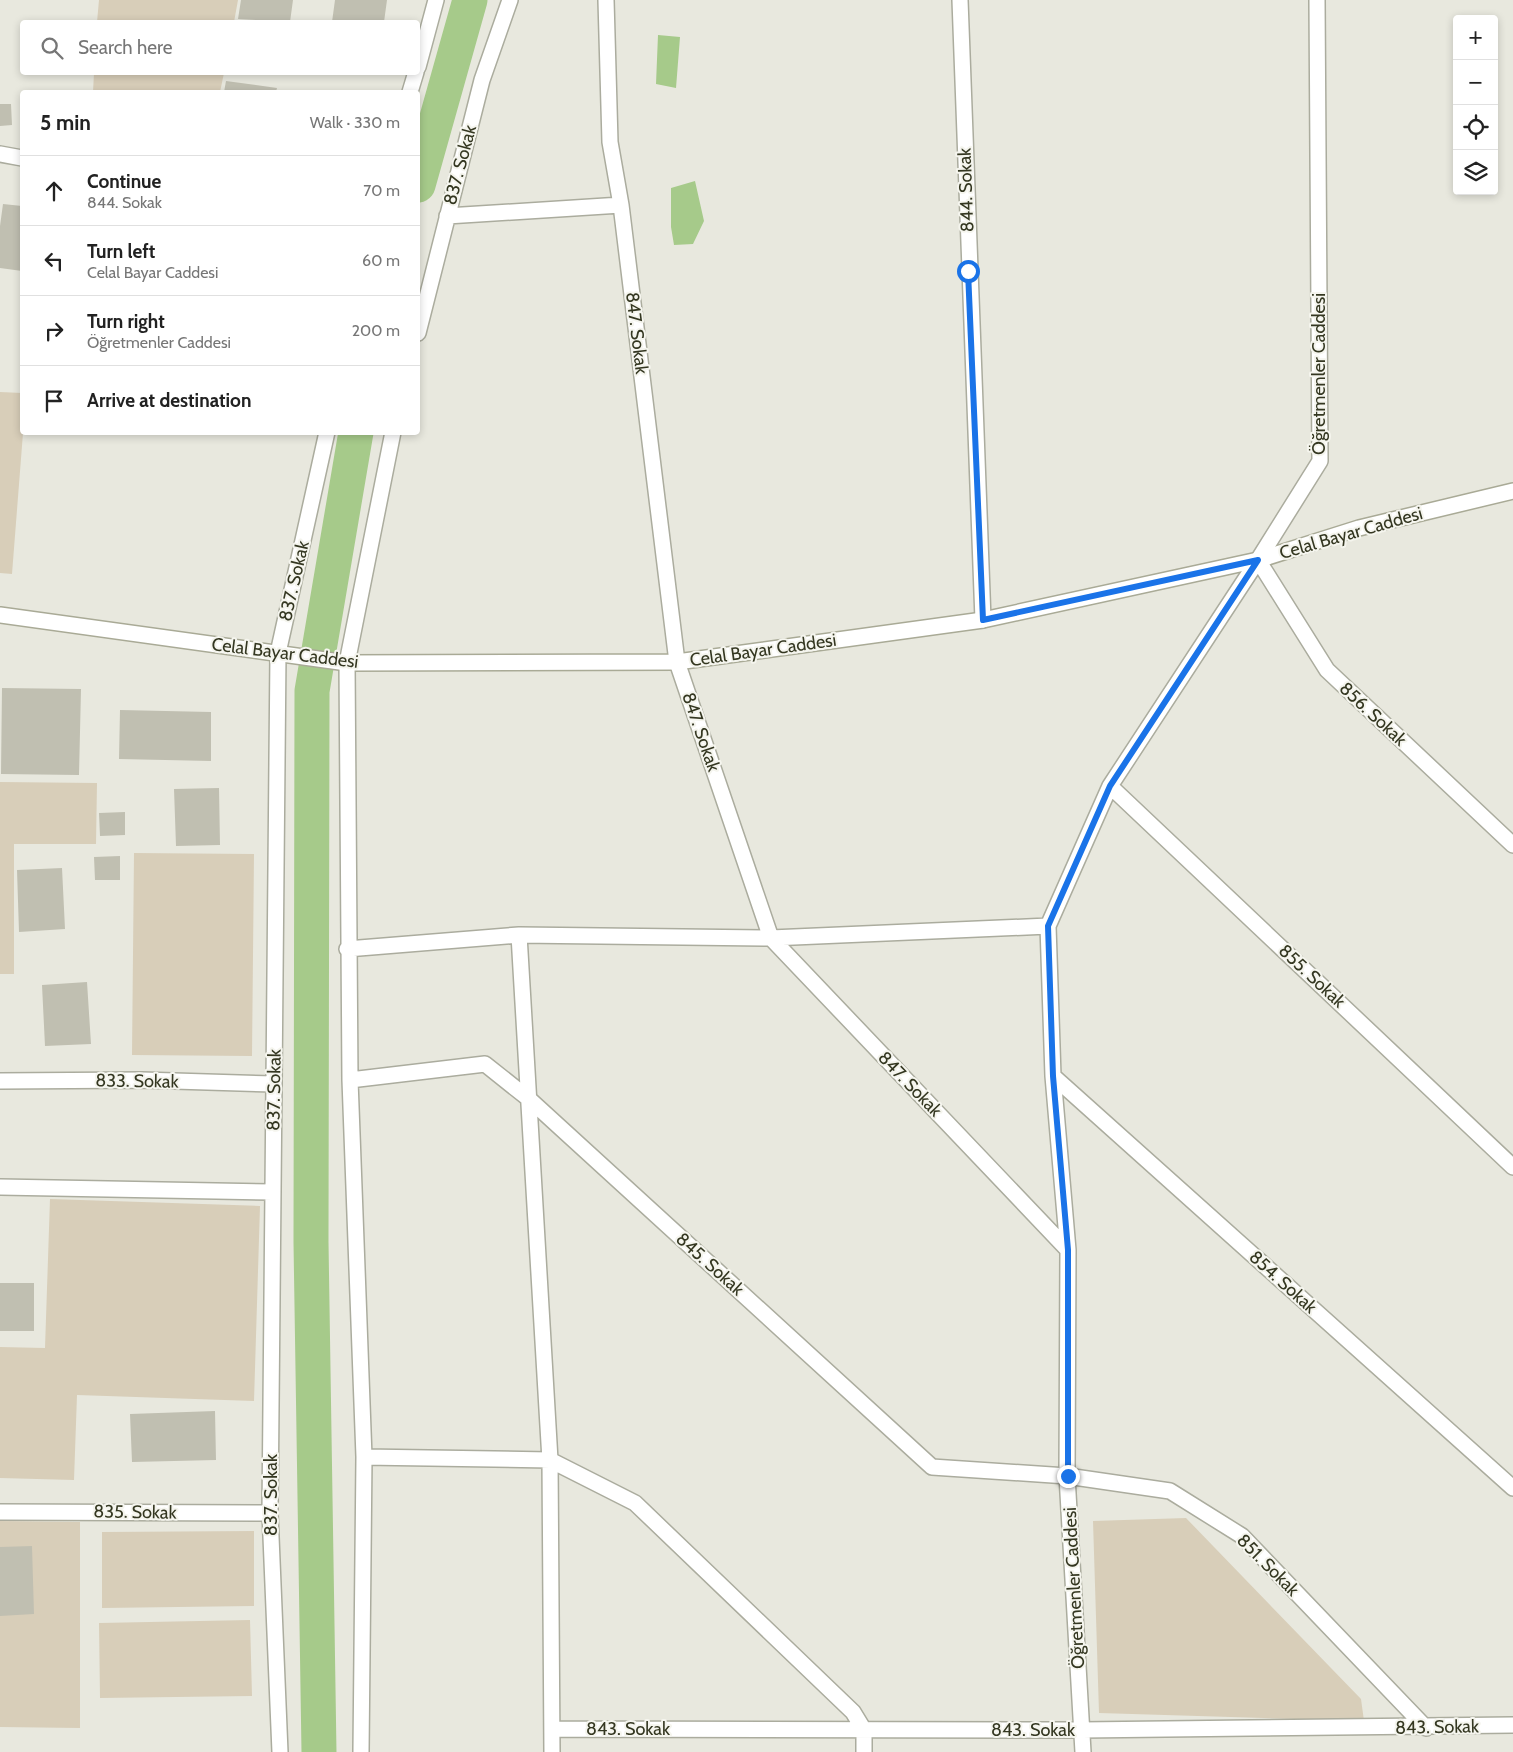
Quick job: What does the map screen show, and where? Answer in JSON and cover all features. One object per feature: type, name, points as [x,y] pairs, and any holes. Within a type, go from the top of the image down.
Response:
[{"type":"street","points":[[420,60],[436,0]]},
{"type":"street","name":"837. Sokak","points":[[420,325],[482,80],[510,0]]},
{"type":"street","name":"847. Sokak","points":[[606,0],[610,142],[621,205],[677,662],[770,938],[1068,1250]]},
{"type":"street","name":"844. Sokak","points":[[960,0],[968,271],[983,620]]},
{"type":"street","name":"Öğretmenler Caddesi","points":[[1083,1752],[1068,1476],[1068,1250],[1053,1076],[1048,926],[1110,786],[1258,560],[1320,461],[1317,0]]},
{"type":"street","points":[[411,90],[415,75]]},
{"type":"street","points":[[0,154],[20,158]]},
{"type":"street","points":[[447,216],[621,205]]},
{"type":"street","name":"837. Sokak","points":[[280,1752],[270,1513],[278,653],[326,435]]},
{"type":"street","points":[[361,1752],[364,1457],[347,949],[347,663],[392,435]]},
{"type":"street","name":"Celal Bayar Caddesi","points":[[0,615],[347,663],[677,662],[983,620],[1258,560],[1359,528],[1513,490]]},
{"type":"street","name":"856. Sokak","points":[[1258,560],[1327,670],[1513,845]]},
{"type":"street","name":"855. Sokak","points":[[1110,786],[1513,1167]]},
{"type":"street","points":[[347,949],[519,935],[770,938],[1048,926]]},
{"type":"street","points":[[519,935],[550,1460],[552,1752]]},
{"type":"street","name":"845. Sokak","points":[[350,1080],[485,1064],[529,1099],[932,1467],[1068,1476]]},
{"type":"street","name":"854. Sokak","points":[[1053,1076],[1513,1488]]},
{"type":"street","name":"833. Sokak","points":[[0,1081],[142,1080],[274,1084]]},
{"type":"street","points":[[0,1187],[273,1192]]},
{"type":"street","points":[[364,1457],[550,1460],[635,1503],[853,1712],[864,1730],[864,1752]]},
{"type":"street","name":"851. Sokak","points":[[1068,1476],[1170,1492],[1242,1536],[1426,1728]]},
{"type":"street","name":"835. Sokak","points":[[0,1512],[270,1513]]},
{"type":"street","name":"843. Sokak","points":[[552,1729],[1082,1730],[1426,1728],[1513,1725]]},
{"type":"shaded area","points":[[99,0],[238,0],[234,20],[97,20]]},
{"type":"shaded area","points":[[658,35],[680,37],[676,88],[656,84]]},
{"type":"shaded area","points":[[94,75],[224,75],[220,90],[93,90]]},
{"type":"shaded area","points":[[695,181],[704,221],[693,244],[674,245],[671,227],[671,188]]},
{"type":"shaded area","points":[[0,392],[20,393],[20,435],[23,435],[12,574],[0,573]]},
{"type":"shaded area","points":[[0,782],[97,783],[96,844],[14,844],[14,974],[0,974]]},
{"type":"shaded area","points":[[134,853],[254,854],[252,1056],[132,1055]]},
{"type":"shaded area","points":[[50,1199],[260,1206],[254,1401],[77,1395],[74,1480],[0,1478],[0,1347],[45,1348]]},
{"type":"shaded area","points":[[1186,1518],[1361,1699],[1364,1721],[1099,1713],[1093,1521]]},
{"type":"shaded area","points":[[0,1521],[80,1522],[80,1728],[0,1727]]},
{"type":"shaded area","points":[[254,1531],[254,1606],[102,1608],[102,1532]]},
{"type":"shaded area","points":[[250,1620],[252,1696],[100,1698],[99,1623]]},
{"type":"building","points":[[241,0],[293,0],[290,20],[238,19]]},
{"type":"building","points":[[335,0],[387,0],[384,20],[332,20]]},
{"type":"building","points":[[226,81],[277,88],[276,90],[224,90]]},
{"type":"building","points":[[0,104],[11,104],[12,125],[0,126]]},
{"type":"building","points":[[3,204],[20,206],[20,271],[0,268],[0,226]]},
{"type":"building","points":[[2,688],[81,689],[79,775],[1,774]]},
{"type":"building","points":[[120,710],[211,712],[211,761],[119,759]]},
{"type":"building","points":[[219,788],[220,845],[176,846],[174,789]]},
{"type":"building","points":[[125,812],[125,835],[100,836],[99,813]]},
{"type":"building","points":[[120,856],[120,880],[95,880],[94,857]]},
{"type":"building","points":[[62,868],[65,929],[19,932],[17,870]]},
{"type":"building","points":[[87,982],[91,1044],[45,1046],[42,985]]},
{"type":"building","points":[[0,1283],[34,1283],[34,1331],[0,1331]]},
{"type":"building","points":[[215,1411],[216,1460],[132,1462],[130,1414]]},
{"type":"building","points":[[32,1546],[34,1614],[0,1616],[0,1547]]},
{"type":"waterway","points":[[420,178],[470,0]]},
{"type":"waterway","points":[[319,1752],[311,1242],[312,691],[355,435]]},
{"type":"route","points":[[968,271],[983,620],[1258,560],[1110,786],[1048,926],[1053,1076],[1068,1250],[1068,1476]]}]
